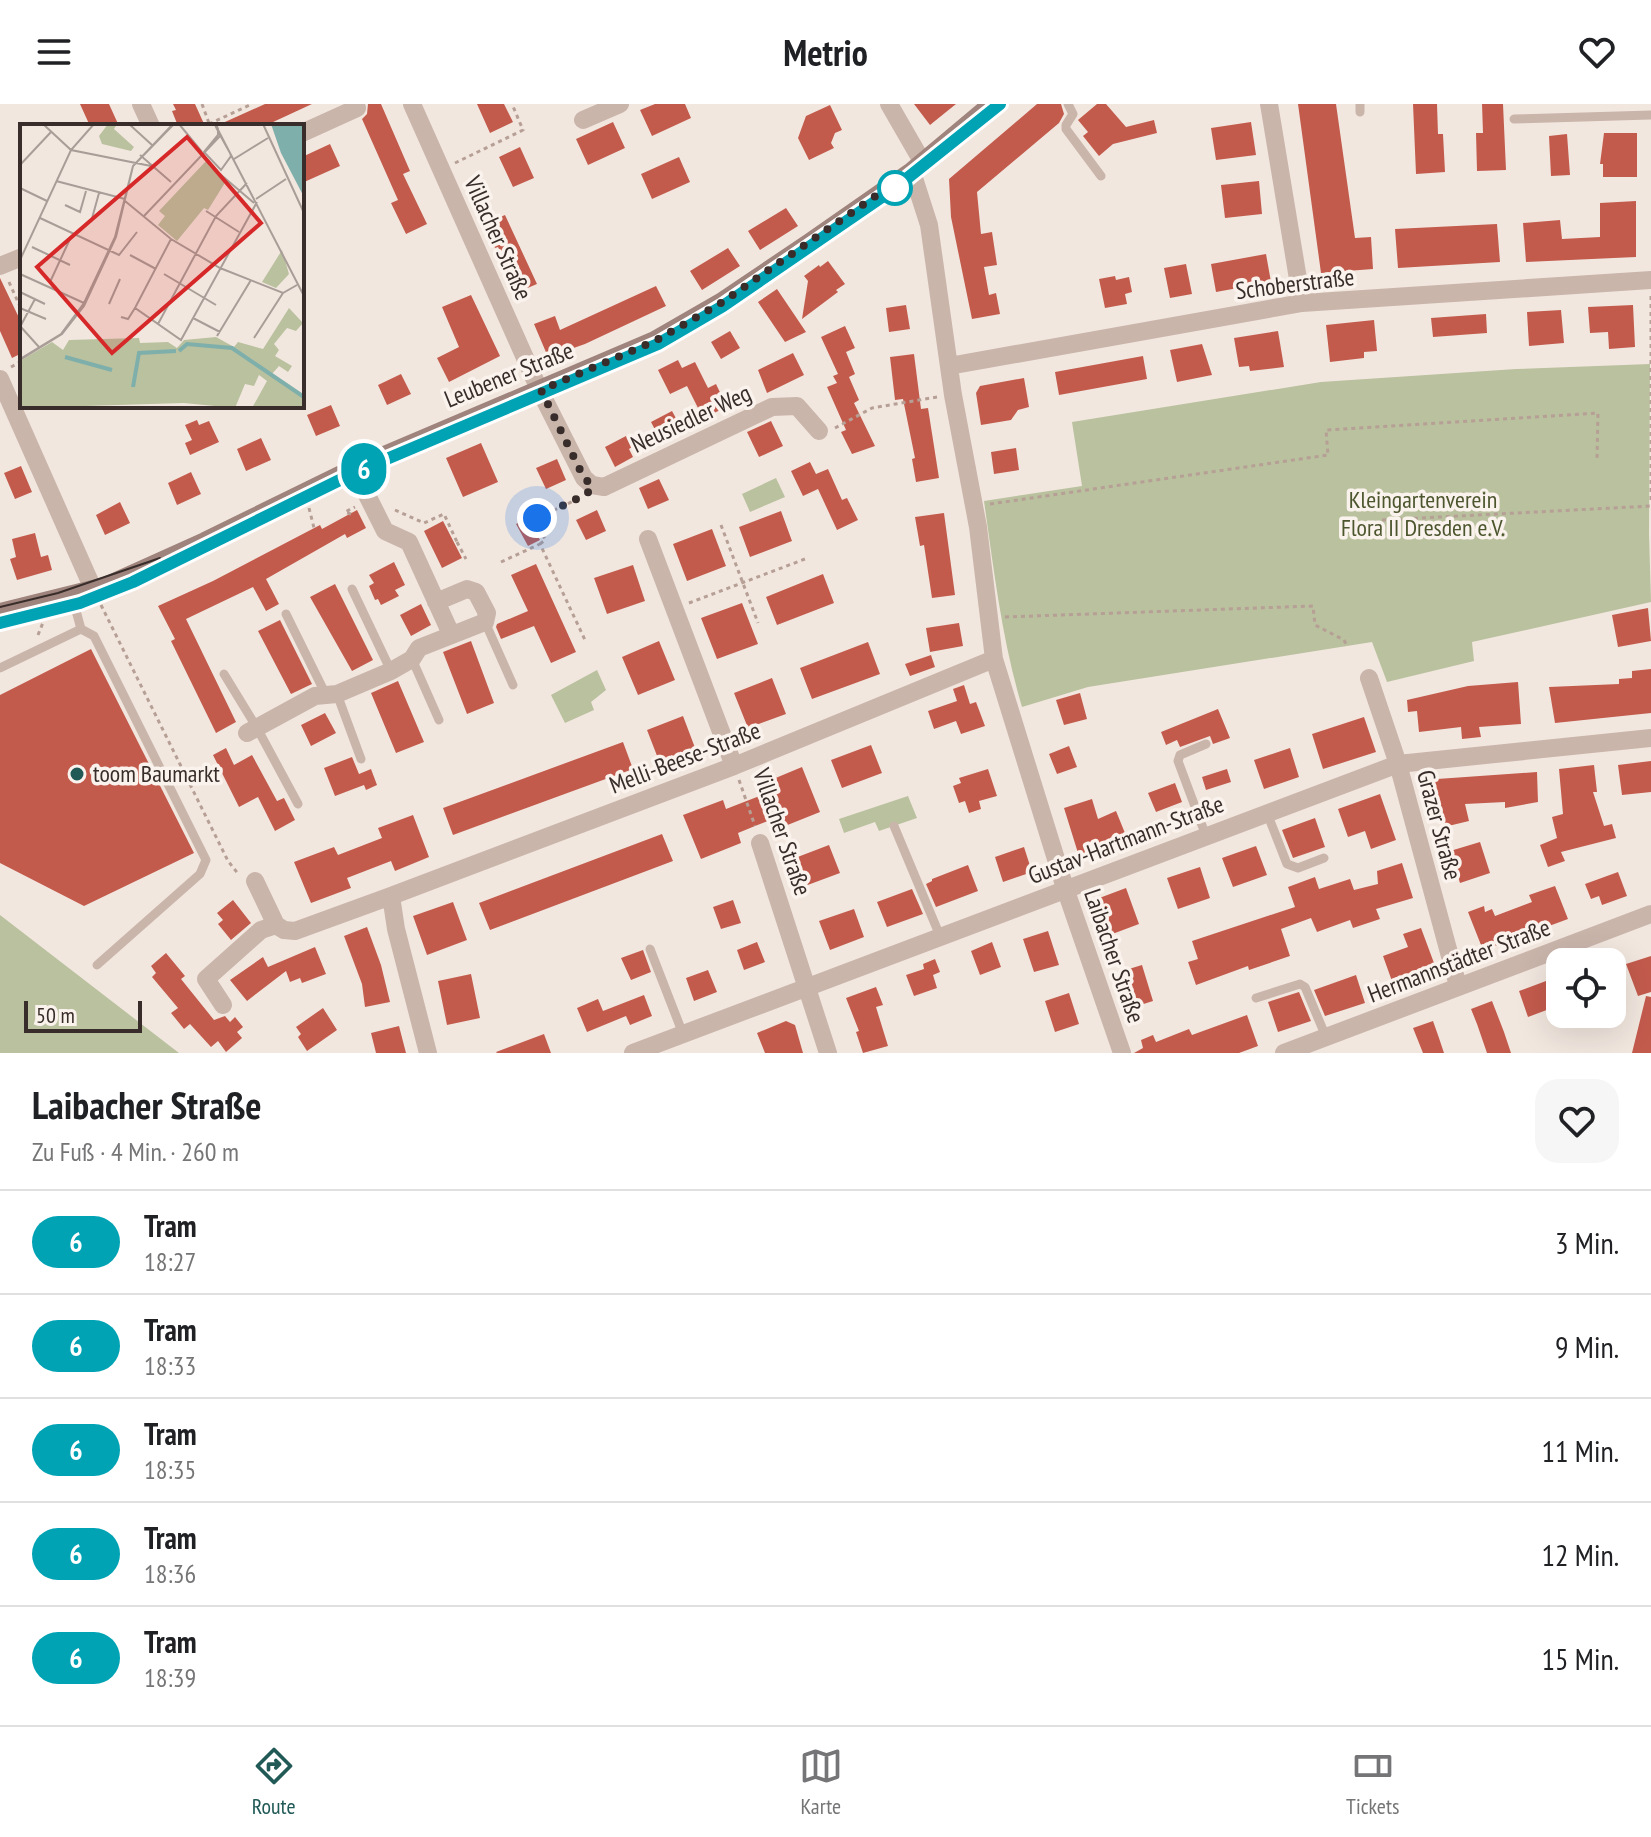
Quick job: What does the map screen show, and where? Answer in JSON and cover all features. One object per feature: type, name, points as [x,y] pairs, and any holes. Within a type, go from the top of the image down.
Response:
[{"type":"street","points":[[141,104],[150,124]]},
{"type":"street","name":"Villacher Straße","points":[[412,104],[541,390]]},
{"type":"street","points":[[583,120],[620,104]]},
{"type":"street","name":"Laibacher Straße","points":[[889,104],[917,167],[929,225],[953,395],[974,506],[994,659],[1065,888],[1122,1053]]},
{"type":"street","name":"Leubener Straße","points":[[0,613],[94,591],[205,542],[354,469],[655,341],[708,310],[917,167],[993,104]]},
{"type":"street","points":[[1269,104],[1302,303]]},
{"type":"street","points":[[304,132],[357,108]]},
{"type":"street","points":[[1,266],[20,258]]},
{"type":"street","name":"Schoberstraße","points":[[949,366],[1302,303],[1651,280]]},
{"type":"street","points":[[0,379],[94,591]]},
{"type":"street","points":[[541,390],[584,478],[592,485]]},
{"type":"street","name":"Neusiedler Weg","points":[[592,485],[604,487],[772,407],[797,406],[819,431]]},
{"type":"street","points":[[354,469],[385,531],[409,542],[451,634]]},
{"type":"street","name":"Villacher Straße","points":[[648,539],[734,766]]},
{"type":"street","points":[[252,730],[315,696],[332,694],[391,671],[412,659],[419,648],[485,622],[487,613],[476,592],[467,589],[436,602]]},
{"type":"street","name":"Melli-Beese-Straße","points":[[276,925],[295,931],[391,896],[734,766],[994,659]]},
{"type":"street","name":"Grazer Straße","points":[[1369,678],[1398,764],[1458,986]]},
{"type":"street","name":"Gustav-Hartmann-Straße","points":[[633,1053],[1398,764],[1651,738]]},
{"type":"street","name":"Villacher Straße","points":[[760,843],[828,1053]]},
{"type":"street","points":[[223,1005],[201,974],[261,930],[276,925],[255,881]]},
{"type":"street","points":[[391,896],[396,929],[428,1053]]},
{"type":"street","name":"Hermannstädter Straße","points":[[1284,1053],[1651,914]]},
{"type":"lane","points":[[1068,104],[1073,114],[1066,129],[1101,176]]},
{"type":"lane","points":[[1514,119],[1651,115]]},
{"type":"lane","points":[[352,589],[391,671]]},
{"type":"lane","points":[[72,596],[81,629],[94,636],[206,860],[200,874],[97,965]]},
{"type":"lane","points":[[286,614],[332,694],[361,759]]},
{"type":"lane","points":[[485,622],[513,685]]},
{"type":"lane","points":[[0,668],[81,629]]},
{"type":"lane","points":[[412,659],[439,720]]},
{"type":"lane","points":[[224,674],[252,730],[298,804]]},
{"type":"lane","points":[[1206,744],[1180,755],[1178,761],[1206,836]]},
{"type":"lane","points":[[1267,813],[1287,864],[1298,868],[1324,858]]},
{"type":"lane","points":[[894,826],[940,936]]},
{"type":"lane","points":[[650,949],[683,1034]]},
{"type":"lane","points":[[1256,998],[1300,984],[1305,987],[1326,1037]]},
{"type":"path","points":[[202,104],[210,124]]},
{"type":"path","points":[[212,124],[252,104]]},
{"type":"path","points":[[442,169],[523,130],[512,104]]},
{"type":"path","points":[[1,266],[20,307]]},
{"type":"path","points":[[1382,520],[1651,505],[1651,280]]},
{"type":"path","points":[[819,431],[834,428],[872,408],[953,395]]},
{"type":"path","points":[[974,506],[1328,455],[1326,430],[1598,413],[1597,459]]},
{"type":"path","points":[[501,562],[545,540],[537,518],[587,494],[592,485]]},
{"type":"path","points":[[351,514],[345,512],[364,503]]},
{"type":"path","points":[[387,507],[424,523],[444,514],[466,559]]},
{"type":"path","points":[[310,510],[314,528]]},
{"type":"path","points":[[721,525],[758,623]]},
{"type":"path","points":[[540,544],[585,640]]},
{"type":"path","points":[[673,609],[805,559]]},
{"type":"path","points":[[94,591],[228,861],[246,882],[255,881]]},
{"type":"path","points":[[989,619],[1313,606],[1315,625],[1344,640],[1347,646]]},
{"type":"path","name":"Villacher Straße","points":[[734,766],[760,843]]},
{"type":"green space","name":"Kleingartenverein Flora II Dresden e.V.","points":[[1650,364],[1651,602],[1472,642],[1474,661],[1387,682],[1372,642],[1088,687],[1022,707],[1004,631],[984,501],[1082,486],[1072,422],[1321,382]]},
{"type":"green space","points":[[776,478],[785,497],[750,512],[742,494]]},
{"type":"green space","points":[[597,670],[606,690],[591,702],[594,710],[565,723],[551,695]]},
{"type":"green space","points":[[908,796],[917,818],[879,831],[875,822],[844,833],[839,819]]},
{"type":"green space","points":[[0,915],[179,1053],[0,1053]]},
{"type":"building","points":[[80,104],[109,104],[118,124],[89,124]]},
{"type":"building","points":[[173,104],[195,104],[204,124],[177,124],[172,111],[176,110]]},
{"type":"building","points":[[265,104],[312,104],[271,124],[220,124]]},
{"type":"building","points":[[368,104],[381,104],[410,171],[403,174],[427,224],[406,234],[391,203],[398,200],[362,119],[367,114]]},
{"type":"building","points":[[477,104],[504,104],[513,122],[490,133]]},
{"type":"building","points":[[655,104],[685,104],[691,118],[652,136],[640,110]]},
{"type":"building","points":[[914,104],[956,104],[930,125]]},
{"type":"building","points":[[1037,104],[1061,104],[1064,114],[1059,123],[977,192],[981,234],[992,232],[997,265],[984,267],[989,295],[996,293],[1000,314],[972,319],[951,217],[949,179]]},
{"type":"building","points":[[1097,104],[1106,104],[1126,127],[1154,120],[1157,133],[1113,144],[1099,156],[1083,136],[1088,132],[1078,120]]},
{"type":"building","points":[[1298,104],[1336,104],[1355,238],[1371,237],[1373,269],[1321,273]]},
{"type":"building","points":[[1413,104],[1437,104],[1438,134],[1443,134],[1445,172],[1416,174]]},
{"type":"building","points":[[1482,104],[1503,104],[1506,170],[1477,171],[1476,133],[1483,133]]},
{"type":"building","points":[[830,105],[842,130],[835,133],[831,143],[834,148],[809,160],[798,138],[806,116]]},
{"type":"building","points":[[613,122],[625,148],[588,165],[576,139]]},
{"type":"building","points":[[1251,122],[1256,155],[1216,160],[1211,128]]},
{"type":"building","points":[[1604,133],[1637,133],[1637,177],[1603,177],[1603,164],[1600,164]]},
{"type":"building","points":[[1567,134],[1570,175],[1551,176],[1549,136]]},
{"type":"building","points":[[330,144],[340,166],[304,182],[304,156]]},
{"type":"building","points":[[520,147],[534,178],[513,187],[499,157]]},
{"type":"building","points":[[679,157],[690,182],[652,199],[641,174]]},
{"type":"building","points":[[1259,181],[1262,214],[1225,218],[1221,185]]},
{"type":"building","points":[[1636,201],[1636,257],[1526,262],[1523,223],[1560,220],[1562,239],[1600,237],[1600,203]]},
{"type":"building","points":[[786,208],[798,226],[760,250],[748,231]]},
{"type":"building","points":[[505,215],[537,284],[518,292],[484,224]]},
{"type":"building","points":[[1497,224],[1500,262],[1398,268],[1395,229]]},
{"type":"building","points":[[728,248],[740,266],[702,290],[690,271]]},
{"type":"building","points":[[1266,254],[1271,282],[1216,292],[1211,264]]},
{"type":"building","points":[[828,261],[845,284],[802,319],[808,281],[804,276]]},
{"type":"building","points":[[1186,264],[1192,294],[1170,298],[1164,268]]},
{"type":"building","points":[[1115,276],[1116,280],[1129,277],[1132,292],[1125,294],[1127,304],[1105,308],[1099,279]]},
{"type":"building","points":[[0,278],[20,320],[20,354],[12,358],[0,331]]},
{"type":"building","points":[[656,286],[666,306],[585,344],[548,357],[534,324],[555,316],[560,330]]},
{"type":"building","points":[[777,289],[806,332],[785,342],[758,302]]},
{"type":"building","points":[[471,295],[500,356],[449,382],[437,358],[459,347],[442,307]]},
{"type":"building","points":[[906,305],[910,329],[889,332],[886,308]]},
{"type":"building","points":[[1633,305],[1635,347],[1609,349],[1608,332],[1590,333],[1588,307]]},
{"type":"building","points":[[1561,310],[1564,343],[1529,346],[1527,312]]},
{"type":"building","points":[[1486,314],[1487,333],[1433,337],[1431,318]]},
{"type":"building","points":[[1374,320],[1377,351],[1364,352],[1364,358],[1330,362],[1326,325]]},
{"type":"building","points":[[845,326],[855,348],[846,352],[855,374],[849,377],[859,400],[854,403],[875,446],[852,454],[841,432],[846,430],[827,387],[837,383],[833,376],[838,374],[821,337]]},
{"type":"building","points":[[730,331],[740,348],[721,359],[711,342]]},
{"type":"building","points":[[1278,331],[1284,367],[1250,371],[1249,366],[1239,367],[1234,338]]},
{"type":"building","points":[[1202,344],[1212,375],[1177,382],[1170,350]]},
{"type":"building","points":[[793,353],[804,375],[767,393],[758,370]]},
{"type":"building","points":[[914,354],[921,409],[928,408],[939,478],[916,482],[912,459],[915,458],[903,399],[895,400],[890,357]]},
{"type":"building","points":[[1143,356],[1147,379],[1059,395],[1055,372]]},
{"type":"building","points":[[678,360],[682,368],[695,362],[708,388],[716,384],[727,407],[703,418],[687,386],[670,394],[658,370]]},
{"type":"building","points":[[401,374],[411,394],[387,405],[378,385]]},
{"type":"building","points":[[1024,378],[1029,407],[1018,410],[1011,420],[981,425],[976,393],[980,386]]},
{"type":"building","points":[[331,405],[340,426],[316,436],[307,415]]},
{"type":"building","points":[[672,411],[683,431],[662,443],[651,422]]},
{"type":"building","points":[[197,420],[199,425],[209,421],[219,442],[190,455],[185,443],[192,440],[185,425]]},
{"type":"building","points":[[771,421],[783,446],[759,457],[747,432]]},
{"type":"building","points":[[626,436],[633,457],[615,467],[605,447]]},
{"type":"building","points":[[261,438],[271,460],[246,471],[237,449]]},
{"type":"building","points":[[481,443],[498,482],[463,497],[446,458]]},
{"type":"building","points":[[1016,448],[1019,470],[994,474],[991,452]]},
{"type":"building","points":[[557,459],[566,480],[546,489],[536,468]]},
{"type":"building","points":[[810,462],[816,474],[828,469],[842,500],[847,498],[858,520],[837,530],[818,489],[803,496],[791,471]]},
{"type":"building","points":[[21,466],[32,492],[15,499],[4,473]]},
{"type":"building","points":[[191,472],[201,494],[177,505],[168,483]]},
{"type":"building","points":[[659,479],[669,500],[648,509],[639,488]]},
{"type":"building","points":[[120,502],[130,523],[105,535],[96,515]]},
{"type":"building","points":[[357,510],[366,528],[347,538],[345,534],[266,579],[279,604],[266,611],[253,587],[186,619],[236,722],[216,733],[171,641],[175,639],[158,606],[320,525],[322,529]]},
{"type":"building","points":[[597,510],[606,531],[586,540],[576,520]]},
{"type":"building","points":[[781,511],[792,541],[750,557],[739,527]]},
{"type":"building","points":[[944,513],[955,595],[932,598],[924,545],[920,546],[915,517]]},
{"type":"building","points":[[528,518],[540,540],[528,546],[516,524]]},
{"type":"building","points":[[443,521],[462,558],[442,568],[424,531]]},
{"type":"building","points":[[712,529],[726,566],[687,581],[673,544]]},
{"type":"building","points":[[35,533],[41,557],[48,555],[52,570],[17,580],[10,559],[16,557],[12,539]]},
{"type":"building","points":[[394,562],[405,585],[395,590],[399,596],[381,605],[378,599],[375,600],[369,586],[374,583],[369,575]]},
{"type":"building","points":[[536,564],[576,652],[551,663],[534,626],[501,639],[496,627],[528,611],[511,575]]},
{"type":"building","points":[[633,565],[645,601],[607,614],[594,578]]},
{"type":"building","points":[[823,574],[834,603],[777,625],[766,597]]},
{"type":"building","points":[[335,584],[373,660],[352,671],[310,597]]},
{"type":"building","points":[[742,603],[758,644],[717,659],[701,618]]},
{"type":"building","points":[[421,604],[431,625],[411,636],[400,615]]},
{"type":"building","points":[[1648,608],[1651,641],[1618,647],[1612,615]]},
{"type":"building","points":[[280,620],[312,684],[291,694],[258,631]]},
{"type":"building","points":[[959,623],[963,646],[930,652],[926,628]]},
{"type":"building","points":[[471,641],[494,703],[467,714],[443,652]]},
{"type":"building","points":[[659,641],[675,680],[638,695],[622,657]]},
{"type":"building","points":[[868,642],[880,674],[812,699],[800,668]]},
{"type":"building","name":"toom Baumarkt","points":[[91,649],[194,853],[84,906],[0,863],[0,695]]},
{"type":"building","points":[[931,655],[935,667],[910,676],[905,664]]},
{"type":"building","points":[[1651,669],[1651,713],[1555,723],[1549,687],[1619,684],[1619,679],[1632,678],[1632,671]]},
{"type":"building","points":[[772,678],[786,714],[748,728],[734,693]]},
{"type":"building","points":[[398,681],[424,742],[396,753],[371,693]]},
{"type":"building","points":[[1518,682],[1521,724],[1479,727],[1481,737],[1462,739],[1461,727],[1419,732],[1417,711],[1408,712],[1407,700],[1468,686]]},
{"type":"building","points":[[964,685],[970,704],[976,702],[985,726],[961,734],[956,721],[934,729],[928,711],[957,701],[953,689]]},
{"type":"building","points":[[1080,693],[1087,719],[1064,725],[1056,700]]},
{"type":"building","points":[[1218,709],[1230,738],[1213,744],[1210,736],[1180,747],[1177,740],[1166,745],[1161,732]]},
{"type":"building","points":[[325,713],[336,733],[311,746],[301,725]]},
{"type":"building","points":[[683,716],[697,753],[661,766],[647,730]]},
{"type":"building","points":[[1364,717],[1376,752],[1323,769],[1312,734]]},
{"type":"building","points":[[623,742],[633,769],[453,835],[443,808]]},
{"type":"building","points":[[871,745],[882,773],[842,788],[831,760]]},
{"type":"building","points":[[1069,746],[1077,767],[1057,774],[1049,754]]},
{"type":"building","points":[[226,748],[234,765],[252,755],[277,801],[284,798],[295,820],[275,831],[258,797],[239,807],[213,755]]},
{"type":"building","points":[[1290,748],[1299,777],[1264,789],[1254,760]]},
{"type":"building","points":[[352,757],[359,774],[371,769],[377,785],[366,790],[364,785],[335,796],[324,768]]},
{"type":"building","points":[[1651,761],[1651,792],[1622,795],[1618,765]]},
{"type":"building","points":[[1594,765],[1597,792],[1593,792],[1604,826],[1612,824],[1616,838],[1561,852],[1565,861],[1548,867],[1540,845],[1557,838],[1552,817],[1563,814],[1559,769]]},
{"type":"building","points":[[802,767],[820,812],[785,826],[781,816],[755,826],[738,833],[741,843],[701,859],[683,815],[723,800],[726,809],[770,792],[766,782]]},
{"type":"building","points":[[988,769],[997,796],[979,801],[981,809],[969,813],[965,801],[959,803],[953,786],[961,783],[959,778]]},
{"type":"building","points":[[1227,769],[1231,782],[1206,790],[1202,777]]},
{"type":"building","points":[[1537,772],[1538,802],[1505,808],[1505,802],[1465,804],[1469,821],[1444,827],[1432,786],[1437,779]]},
{"type":"building","points":[[1175,783],[1182,802],[1156,812],[1148,793]]},
{"type":"building","points":[[1380,794],[1396,840],[1371,849],[1365,831],[1348,837],[1338,809]]},
{"type":"building","points":[[1092,799],[1098,819],[1116,811],[1127,838],[1085,855],[1078,853],[1064,808]]},
{"type":"building","points":[[413,815],[429,857],[395,871],[391,861],[347,878],[351,888],[311,903],[294,862],[334,847],[338,855],[382,838],[378,828]]},
{"type":"building","points":[[1315,818],[1325,847],[1293,858],[1282,830]]},
{"type":"building","points":[[662,834],[673,861],[490,930],[479,903]]},
{"type":"building","points":[[1480,842],[1490,873],[1460,883],[1450,851]]},
{"type":"building","points":[[829,845],[840,873],[805,886],[795,858]]},
{"type":"building","points":[[1256,846],[1267,875],[1233,887],[1222,858]]},
{"type":"building","points":[[1024,847],[1032,872],[1003,882],[995,857]]},
{"type":"building","points":[[1402,863],[1413,898],[1376,909],[1380,919],[1353,928],[1350,920],[1317,932],[1311,918],[1281,929],[1290,956],[1249,970],[1248,966],[1196,985],[1188,962],[1198,959],[1192,941],[1295,907],[1288,887],[1315,877],[1319,889],[1350,879],[1354,890],[1378,884],[1377,871]]},
{"type":"building","points":[[968,865],[978,891],[936,907],[926,884]]},
{"type":"building","points":[[1200,867],[1210,898],[1178,909],[1167,878]]},
{"type":"building","points":[[1618,872],[1627,896],[1602,905],[1599,896],[1591,899],[1585,884]]},
{"type":"building","points":[[1555,886],[1568,919],[1487,949],[1481,945],[1468,912],[1484,906],[1485,912],[1492,909],[1495,916],[1532,902],[1529,895]]},
{"type":"building","points":[[1126,888],[1139,924],[1107,936],[1094,900]]},
{"type":"building","points":[[912,889],[923,914],[887,927],[877,902]]},
{"type":"building","points":[[233,900],[251,923],[231,940],[218,924],[223,920],[217,913]]},
{"type":"building","points":[[733,900],[741,923],[721,929],[713,907]]},
{"type":"building","points":[[453,902],[467,940],[427,955],[413,916]]},
{"type":"building","points":[[854,909],[864,937],[830,950],[819,921]]},
{"type":"building","points":[[367,927],[390,1002],[365,1007],[362,984],[344,936]]},
{"type":"building","points":[[1421,928],[1434,963],[1431,970],[1393,984],[1383,956],[1408,947],[1403,934]]},
{"type":"building","points":[[1048,931],[1059,965],[1034,972],[1023,939]]},
{"type":"building","points":[[757,942],[765,962],[744,970],[737,950]]},
{"type":"building","points":[[992,942],[1001,967],[980,975],[971,951]]},
{"type":"building","points":[[315,947],[326,974],[302,983],[300,978],[290,982],[286,971],[247,1001],[230,980],[263,957],[268,967]]},
{"type":"building","points":[[643,950],[651,972],[631,980],[621,958]]},
{"type":"building","points":[[166,953],[185,976],[181,979],[214,1020],[225,1016],[230,1022],[235,1017],[243,1027],[237,1032],[242,1038],[226,1052],[218,1041],[211,1047],[190,1024],[184,1029],[171,1013],[178,1008],[152,977],[156,973],[151,966]]},
{"type":"building","points":[[1651,956],[1651,992],[1638,996],[1626,964]]},
{"type":"building","points":[[935,959],[940,972],[933,975],[937,988],[914,996],[906,975],[924,969],[923,964]]},
{"type":"building","points":[[1142,965],[1153,1001],[1131,1008],[1119,972]]},
{"type":"building","points":[[708,970],[717,992],[694,1001],[686,978]]},
{"type":"building","points":[[471,974],[480,1018],[447,1025],[438,981]]},
{"type":"building","points":[[1356,975],[1365,1003],[1325,1016],[1314,990]]},
{"type":"building","points":[[1546,981],[1546,1010],[1528,1017],[1519,991]]},
{"type":"building","points":[[876,987],[883,1005],[876,1007],[888,1046],[863,1053],[856,1032],[859,1031],[846,998]]},
{"type":"building","points":[[1299,992],[1311,1021],[1278,1032],[1268,1002]]},
{"type":"building","points":[[1069,993],[1079,1024],[1055,1032],[1045,1001]]},
{"type":"building","points":[[644,995],[652,1016],[630,1025],[626,1016],[587,1032],[577,1008],[598,999],[603,1011]]},
{"type":"building","points":[[1646,996],[1651,997],[1651,1053],[1632,1053]]},
{"type":"building","points":[[1492,1001],[1511,1053],[1487,1053],[1471,1009]]},
{"type":"building","points":[[323,1008],[337,1030],[307,1051],[296,1027]]},
{"type":"building","points":[[1247,1015],[1258,1046],[1239,1053],[1134,1053],[1143,1048],[1141,1040],[1153,1035],[1156,1042],[1189,1029],[1192,1035]]},
{"type":"building","points":[[786,1021],[795,1025],[803,1053],[765,1053],[757,1033]]},
{"type":"building","points":[[1433,1021],[1444,1053],[1423,1053],[1413,1028]]},
{"type":"building","points":[[399,1026],[406,1053],[376,1053],[371,1033]]},
{"type":"building","points":[[544,1034],[551,1053],[496,1052]]},
{"type":"tram line","points":[[0,623],[80,603],[133,582],[356,472],[658,344],[723,306],[895,188],[1000,104]]},
{"type":"tram line","name":"6","points":[[0,623],[80,603],[133,582],[356,472],[658,344],[723,306],[914,175],[1000,104]]},
{"type":"tram line","points":[[0,607],[58,593],[160,558]]},
{"type":"place","name":"toom Baumarkt","points":[[77,774]]},
{"type":"route","points":[[537,518],[587,494],[592,485],[584,478],[541,390],[655,341],[721,303],[903,177],[895,188]]}]
